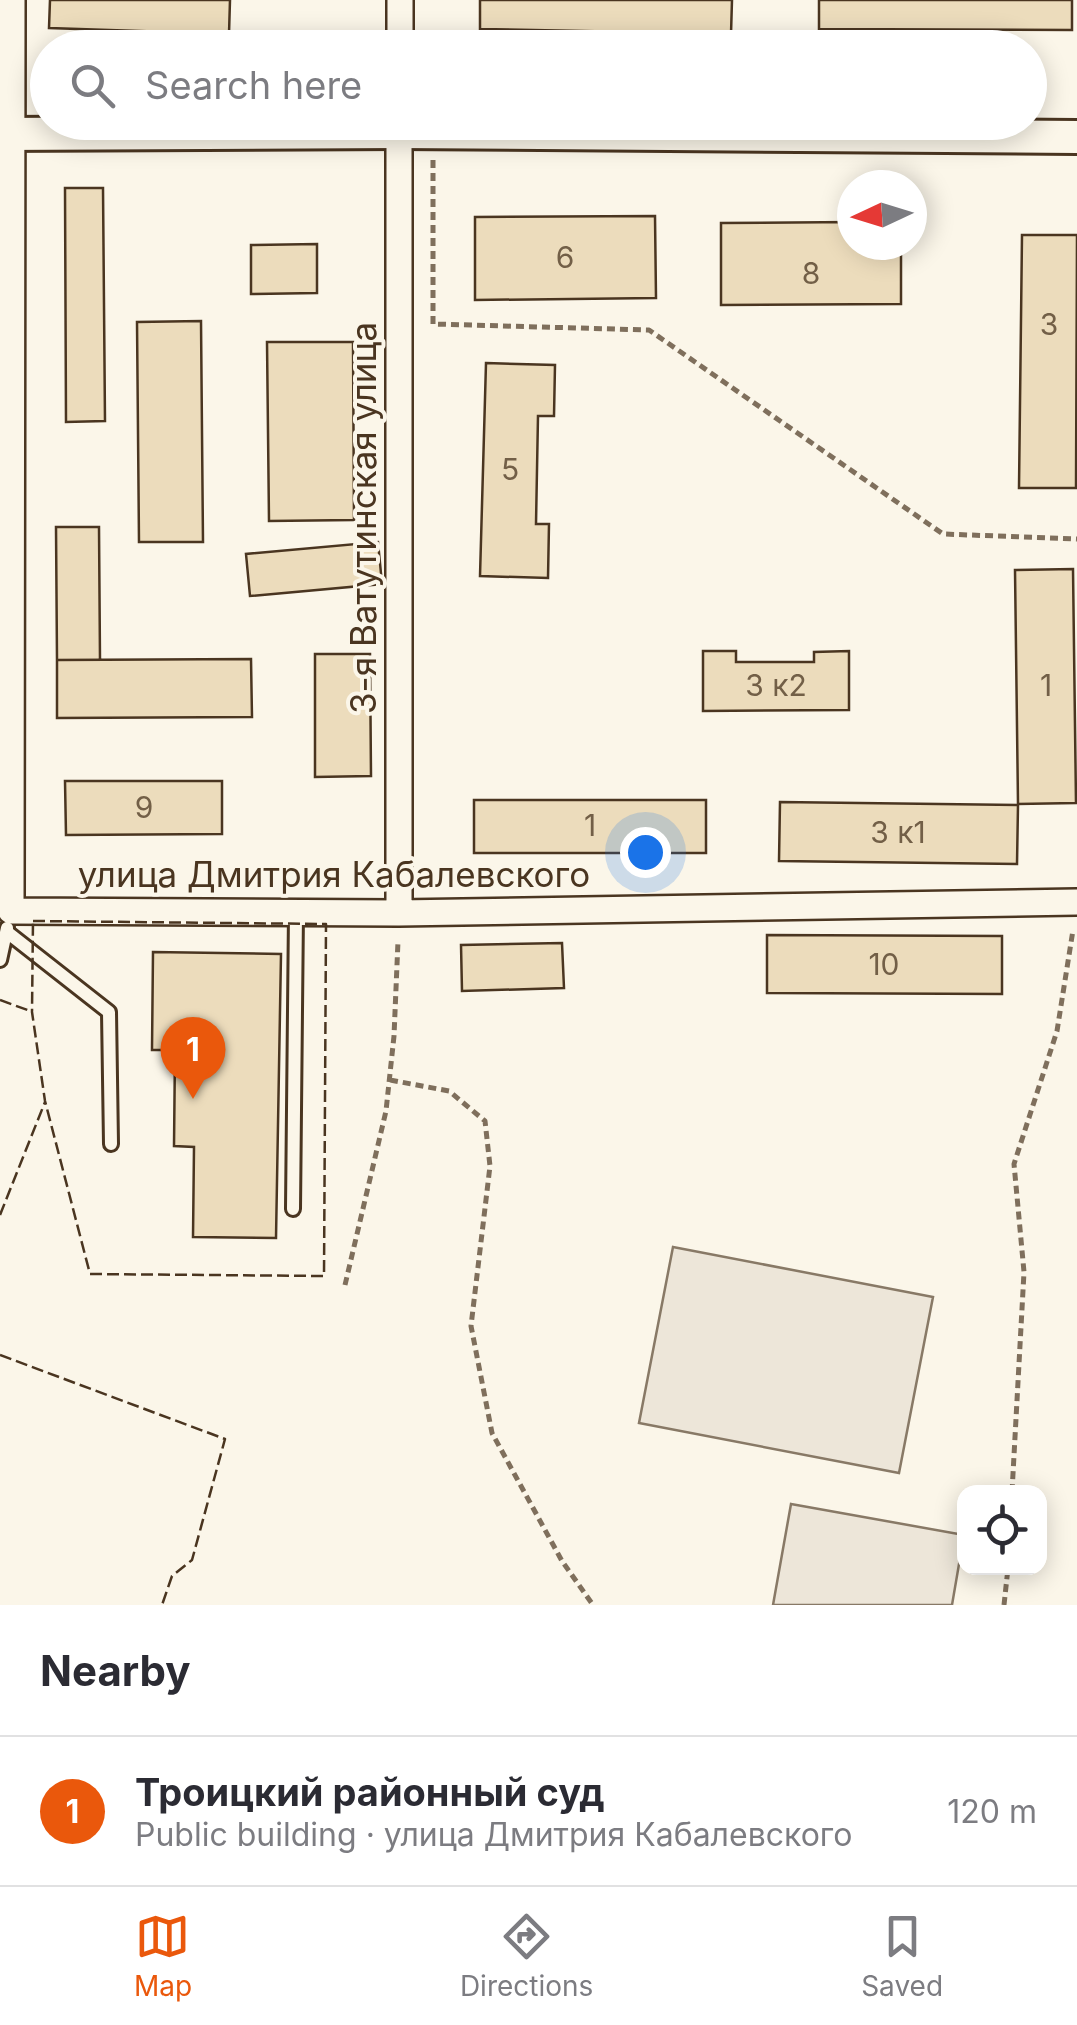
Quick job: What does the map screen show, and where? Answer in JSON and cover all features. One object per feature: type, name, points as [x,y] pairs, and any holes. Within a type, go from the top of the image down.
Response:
[{"type":"street","points":[[9,922],[5,51],[12,0]]},
{"type":"street","points":[[400,0],[400,30]]},
{"type":"street","points":[[5,134],[30,134]]},
{"type":"street","points":[[1047,137],[1077,137]]},
{"type":"street","name":"3-я Ватутинская улица","points":[[399,140],[399,913]]},
{"type":"street","name":"улица Дмитрия Кабалевского","points":[[9,922],[296,912],[1076,913]]},
{"type":"lane","points":[[293,1209],[296,912]]},
{"type":"lane","points":[[0,960],[9,922],[108,1012],[111,1144]]},
{"type":"path","points":[[433,155],[433,324],[650,330],[942,534],[1077,539]]},
{"type":"path","points":[[345,1285],[390,1080],[399,913]]},
{"type":"path","points":[[1012,1485],[1024,1272],[1014,1164],[1057,1031],[1076,913]]},
{"type":"path","points":[[390,1080],[449,1091],[485,1121],[490,1166],[471,1326],[492,1433],[562,1561],[593,1605]]},
{"type":"path","points":[[1004,1605],[1007,1575]]},
{"type":"shaded area","points":[[673,1247],[933,1297],[899,1473],[639,1423]]},
{"type":"shaded area","points":[[791,1504],[957,1534],[957,1575],[952,1605],[773,1605]]},
{"type":"building","points":[[50,0],[230,0],[229,30],[49,28]]},
{"type":"building","points":[[480,0],[732,0],[731,30],[480,29]]},
{"type":"building","points":[[819,0],[1072,0],[1072,30],[819,29]]},
{"type":"building","points":[[65,188],[103,188],[105,421],[66,422]]},
{"type":"building","points":[[655,216],[656,298],[475,300],[475,217]]},
{"type":"building","points":[[837,222],[837,260],[901,260],[901,304],[721,305],[721,223]]},
{"type":"building","points":[[1022,235],[1077,235],[1076,488],[1019,488]]},
{"type":"building","points":[[317,244],[317,293],[251,294],[251,245]]},
{"type":"building","points":[[201,321],[203,542],[139,542],[137,322]]},
{"type":"building","points":[[267,342],[353,342],[354,520],[269,521]]},
{"type":"building","points":[[486,363],[555,365],[554,416],[538,416],[536,524],[549,524],[548,578],[480,576]]},
{"type":"building","points":[[56,527],[99,527],[100,660],[57,660]]},
{"type":"building","points":[[378,542],[382,584],[250,596],[246,554]]},
{"type":"building","points":[[1073,569],[1076,803],[1018,804],[1015,570]]},
{"type":"building","points":[[703,651],[736,651],[736,662],[814,662],[814,652],[849,651],[849,710],[703,711]]},
{"type":"building","points":[[315,654],[370,654],[371,776],[315,777]]},
{"type":"building","points":[[251,659],[252,717],[57,718],[57,660]]},
{"type":"building","points":[[65,781],[222,781],[222,834],[66,835]]},
{"type":"building","points":[[474,800],[706,800],[706,853],[474,853]]},
{"type":"building","points":[[780,802],[1018,805],[1017,864],[779,861]]},
{"type":"building","points":[[767,935],[1002,936],[1002,994],[767,993]]},
{"type":"building","points":[[562,943],[564,988],[462,991],[461,945]]},
{"type":"building","points":[[153,952],[281,954],[276,1238],[193,1237],[194,1147],[174,1146],[175,1050],[152,1050]]},
{"type":"fence","points":[[33,921],[326,924],[324,1276],[90,1274],[45,1101],[32,1012],[33,921]]},
{"type":"fence","points":[[0,1000],[33,1012]]},
{"type":"fence","points":[[0,1215],[45,1102]]},
{"type":"fence","points":[[0,1355],[225,1439],[192,1560],[172,1576],[162,1605]]},
{"type":"place","name":"Троицкий районный суд","points":[[193,1099]]}]
